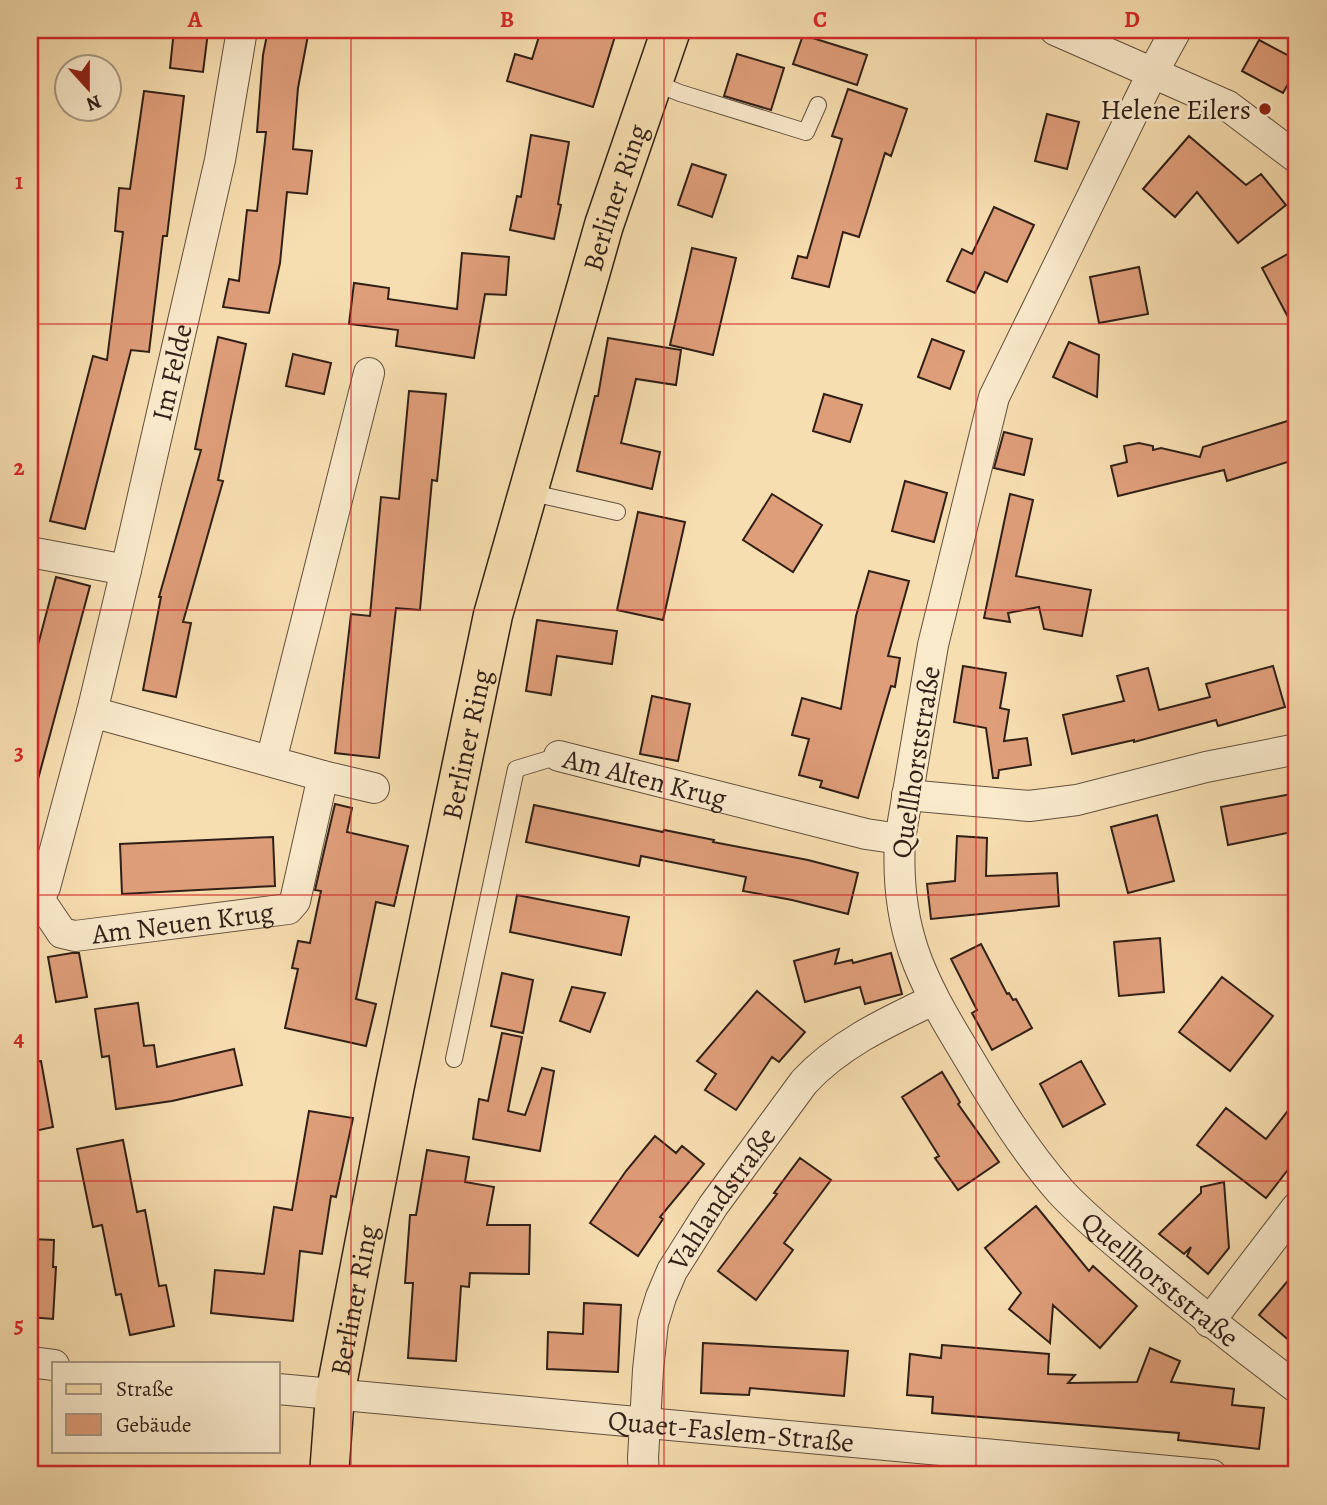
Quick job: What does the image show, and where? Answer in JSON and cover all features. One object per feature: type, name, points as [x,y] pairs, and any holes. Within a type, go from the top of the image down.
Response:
[{"type":"main road","name":"Berliner Ring","points":[[329,1475],[335,1395],[395,1085],[493,615],[604,225],[671,30]]},
{"type":"street","name":"Im Felde","points":[[92,712],[220,160],[242,30]]},
{"type":"street","points":[[1055,30],[1228,106],[1297,158]]},
{"type":"street","name":"Quellhorststraße","points":[[1176,30],[993,397],[933,645],[900,839],[900,902],[913,953],[933,1000],[992,1098],[1060,1191],[1085,1217],[1209,1322],[1297,1388]]},
{"type":"street","points":[[271,761],[369,373]]},
{"type":"street","points":[[30,552],[127,570]]},
{"type":"street","points":[[92,712],[374,788]]},
{"type":"street","name":"Am Neuen Krug","points":[[92,712],[45,887],[34,900],[62,933],[75,936],[288,909],[295,901],[323,776]]},
{"type":"street","points":[[907,795],[1029,806],[1077,800],[1206,767],[1297,749]]},
{"type":"street","name":"Am Alten Krug","points":[[559,756],[866,834],[900,839]]},
{"type":"street","name":"Vahlandstraße","points":[[644,1475],[644,1424],[653,1323],[672,1271],[712,1206],[820,1065],[853,1041],[933,1000]]},
{"type":"street","points":[[1209,1322],[1297,1207]]},
{"type":"street","points":[[30,1362],[52,1365]]},
{"type":"street","name":"Quaet-Faslem-Straße","points":[[280,1389],[1125,1471],[1212,1475]]},
{"type":"lane","points":[[652,82],[806,132],[818,105]]},
{"type":"lane","points":[[528,492],[617,512]]},
{"type":"lane","name":"Am Alten Krug","points":[[454,1059],[516,769],[559,756]]},
{"type":"building","points":[[174,30],[208,32],[203,72],[170,68]]},
{"type":"building","points":[[268,30],[309,30],[298,88],[293,149],[312,151],[307,194],[287,192],[280,263],[269,313],[223,307],[229,279],[239,281],[247,210],[257,211],[266,132],[257,132],[263,55]]},
{"type":"building","points":[[541,30],[617,30],[593,107],[507,81],[515,54],[532,59]]},
{"type":"building","points":[[803,35],[867,55],[857,85],[793,64]]},
{"type":"building","points":[[1259,40],[1297,60],[1297,68],[1283,93],[1242,71]]},
{"type":"building","points":[[737,54],[784,68],[771,110],[724,96]]},
{"type":"building","points":[[848,89],[907,109],[891,156],[885,153],[859,237],[843,232],[829,287],[792,278],[798,256],[807,258],[842,139],[832,136]]},
{"type":"building","points":[[144,91],[184,96],[167,236],[163,236],[149,352],[131,350],[85,529],[50,521],[93,356],[107,360],[123,232],[115,231],[119,188],[130,189]]},
{"type":"building","points":[[1047,114],[1079,122],[1067,169],[1035,161]]},
{"type":"building","points":[[531,135],[569,142],[554,239],[510,230],[517,196],[521,197]]},
{"type":"building","points":[[1189,136],[1246,185],[1261,174],[1286,205],[1238,243],[1197,192],[1175,217],[1143,189]]},
{"type":"building","points":[[692,164],[726,175],[712,217],[678,205]]},
{"type":"building","points":[[994,207],[1034,225],[1007,282],[985,272],[975,293],[947,281],[962,249],[972,254]]},
{"type":"building","points":[[692,248],[736,258],[713,355],[670,345]]},
{"type":"building","points":[[1297,249],[1297,334],[1262,268]]},
{"type":"building","points":[[462,253],[509,257],[506,295],[485,294],[474,358],[396,346],[398,330],[349,324],[354,283],[389,288],[388,299],[457,309]]},
{"type":"building","points":[[1139,267],[1148,314],[1099,323],[1090,277]]},
{"type":"building","points":[[218,337],[246,344],[218,480],[223,481],[183,622],[191,623],[176,697],[143,690],[159,597],[201,450],[195,449]]},
{"type":"building","points":[[608,338],[681,350],[676,385],[636,379],[621,443],[660,452],[652,489],[577,471],[595,396],[598,396]]},
{"type":"building","points":[[932,339],[964,351],[950,389],[918,377]]},
{"type":"building","points":[[1069,342],[1099,355],[1097,397],[1053,377]]},
{"type":"building","points":[[293,354],[331,363],[324,394],[286,386]]},
{"type":"building","points":[[409,391],[446,394],[437,481],[432,480],[420,610],[396,608],[379,758],[335,753],[351,614],[370,616],[381,497],[399,499]]},
{"type":"building","points":[[824,394],[862,405],[850,442],[813,431]]},
{"type":"building","points":[[1297,418],[1297,459],[1227,481],[1224,470],[1118,496],[1111,466],[1127,462],[1124,446],[1139,443],[1153,446],[1153,450],[1161,448],[1200,457],[1203,447]]},
{"type":"building","points":[[1004,432],[1032,439],[1024,475],[994,468]]},
{"type":"building","points":[[905,481],[947,493],[934,542],[892,531]]},
{"type":"building","points":[[772,494],[822,525],[793,572],[743,540]]},
{"type":"building","points":[[1010,494],[1033,500],[1016,576],[1091,590],[1082,636],[1044,629],[1039,607],[1008,613],[1010,622],[984,618]]},
{"type":"building","points":[[638,512],[685,522],[663,620],[617,610]]},
{"type":"building","points":[[869,571],[909,581],[888,656],[900,658],[895,687],[891,686],[858,798],[820,787],[822,781],[799,775],[809,739],[792,735],[802,698],[841,709],[856,616]]},
{"type":"building","points":[[56,577],[90,586],[37,783],[30,782],[30,675]]},
{"type":"building","points":[[537,620],[617,631],[612,664],[557,656],[551,695],[526,691]]},
{"type":"building","points":[[963,666],[1006,673],[1000,708],[1009,710],[1004,741],[1027,738],[1031,765],[999,770],[998,778],[993,778],[986,728],[954,722]]},
{"type":"building","points":[[1273,666],[1285,707],[1218,726],[1216,720],[1134,742],[1072,754],[1063,715],[1124,701],[1117,676],[1148,668],[1159,710],[1210,697],[1206,684]]},
{"type":"building","points":[[652,696],[690,704],[678,761],[640,754]]},
{"type":"building","points":[[1297,793],[1297,831],[1228,845],[1221,807]]},
{"type":"building","points":[[335,804],[352,808],[347,832],[408,846],[394,906],[376,902],[356,999],[376,1004],[366,1046],[285,1028],[298,969],[292,968],[298,941],[310,943],[321,891],[315,890]]},
{"type":"building","points":[[534,805],[714,840],[713,842],[808,860],[858,873],[848,914],[743,891],[746,877],[641,856],[639,866],[526,842]]},
{"type":"building","points":[[1157,815],[1174,881],[1128,893],[1111,827]]},
{"type":"building","points":[[957,836],[987,838],[986,876],[1057,873],[1059,906],[931,919],[927,884],[955,881]]},
{"type":"building","points":[[273,837],[275,886],[122,894],[120,844]]},
{"type":"building","points":[[517,895],[629,917],[621,955],[510,932]]},
{"type":"building","points":[[1160,938],[1164,992],[1119,996],[1114,942]]},
{"type":"building","points":[[981,944],[1007,994],[1009,993],[1013,1000],[1016,999],[1032,1028],[992,1050],[972,1013],[977,1010],[951,959]]},
{"type":"building","points":[[839,949],[835,964],[852,960],[853,963],[891,953],[902,994],[865,1004],[860,987],[805,1002],[794,961]]},
{"type":"building","points":[[79,953],[87,997],[56,1002],[48,957]]},
{"type":"building","points":[[502,973],[533,980],[523,1033],[491,1026]]},
{"type":"building","points":[[1222,977],[1273,1016],[1230,1071],[1179,1032]]},
{"type":"building","points":[[572,987],[605,993],[590,1032],[560,1021]]},
{"type":"building","points":[[757,991],[805,1032],[779,1062],[772,1057],[736,1110],[705,1090],[716,1074],[697,1061]]},
{"type":"building","points":[[138,1003],[144,1046],[154,1045],[157,1067],[234,1049],[242,1085],[172,1101],[116,1109],[109,1056],[102,1057],[95,1009]]},
{"type":"building","points":[[502,1033],[522,1037],[508,1111],[525,1115],[542,1068],[554,1071],[540,1151],[473,1139],[479,1099],[488,1101]]},
{"type":"building","points":[[41,1061],[53,1127],[30,1132],[30,1062]]},
{"type":"building","points":[[1081,1061],[1105,1104],[1063,1127],[1040,1084]]},
{"type":"building","points":[[942,1072],[960,1102],[958,1104],[999,1162],[958,1190],[935,1158],[939,1156],[902,1097]]},
{"type":"building","points":[[1297,1099],[1297,1158],[1266,1198],[1197,1145],[1226,1108],[1266,1139]]},
{"type":"building","points":[[309,1111],[353,1118],[336,1197],[331,1196],[322,1254],[300,1251],[293,1321],[211,1313],[215,1270],[264,1274],[274,1207],[292,1210]]},
{"type":"building","points":[[655,1136],[676,1153],[682,1146],[704,1164],[660,1217],[663,1219],[638,1256],[590,1223],[626,1171]]},
{"type":"building","points":[[123,1140],[137,1212],[145,1210],[159,1286],[166,1285],[174,1326],[130,1335],[121,1294],[116,1295],[102,1225],[93,1227],[77,1149]]},
{"type":"building","points":[[427,1150],[469,1157],[465,1182],[494,1187],[487,1225],[530,1225],[529,1274],[470,1273],[469,1287],[461,1286],[456,1361],[408,1358],[413,1283],[405,1283],[410,1215],[416,1215]]},
{"type":"building","points":[[800,1158],[831,1180],[784,1243],[793,1250],[756,1300],[718,1271],[777,1194],[774,1193]]},
{"type":"building","points":[[1224,1182],[1229,1248],[1208,1274],[1187,1256],[1191,1247],[1184,1254],[1159,1234],[1201,1193],[1201,1187]]},
{"type":"building","points":[[1036,1206],[1089,1271],[1093,1266],[1137,1306],[1100,1348],[1053,1305],[1050,1343],[1009,1309],[1021,1293],[985,1248]]},
{"type":"building","points":[[31,1239],[54,1240],[53,1267],[56,1267],[53,1319],[30,1317]]},
{"type":"building","points":[[1297,1270],[1297,1347],[1259,1315]]},
{"type":"building","points":[[584,1303],[621,1305],[618,1372],[547,1369],[548,1332],[583,1334]]},
{"type":"building","points":[[703,1343],[848,1351],[844,1396],[750,1388],[749,1395],[701,1393]]},
{"type":"building","points":[[942,1345],[1049,1354],[1048,1374],[1075,1375],[1068,1383],[1137,1382],[1150,1348],[1180,1361],[1171,1382],[1234,1389],[1232,1405],[1264,1408],[1259,1449],[1178,1440],[1179,1433],[932,1413],[933,1397],[907,1395],[910,1354],[941,1358]]},
{"type":"place","name":"Helene Eilers","points":[[1265,109]]}]
